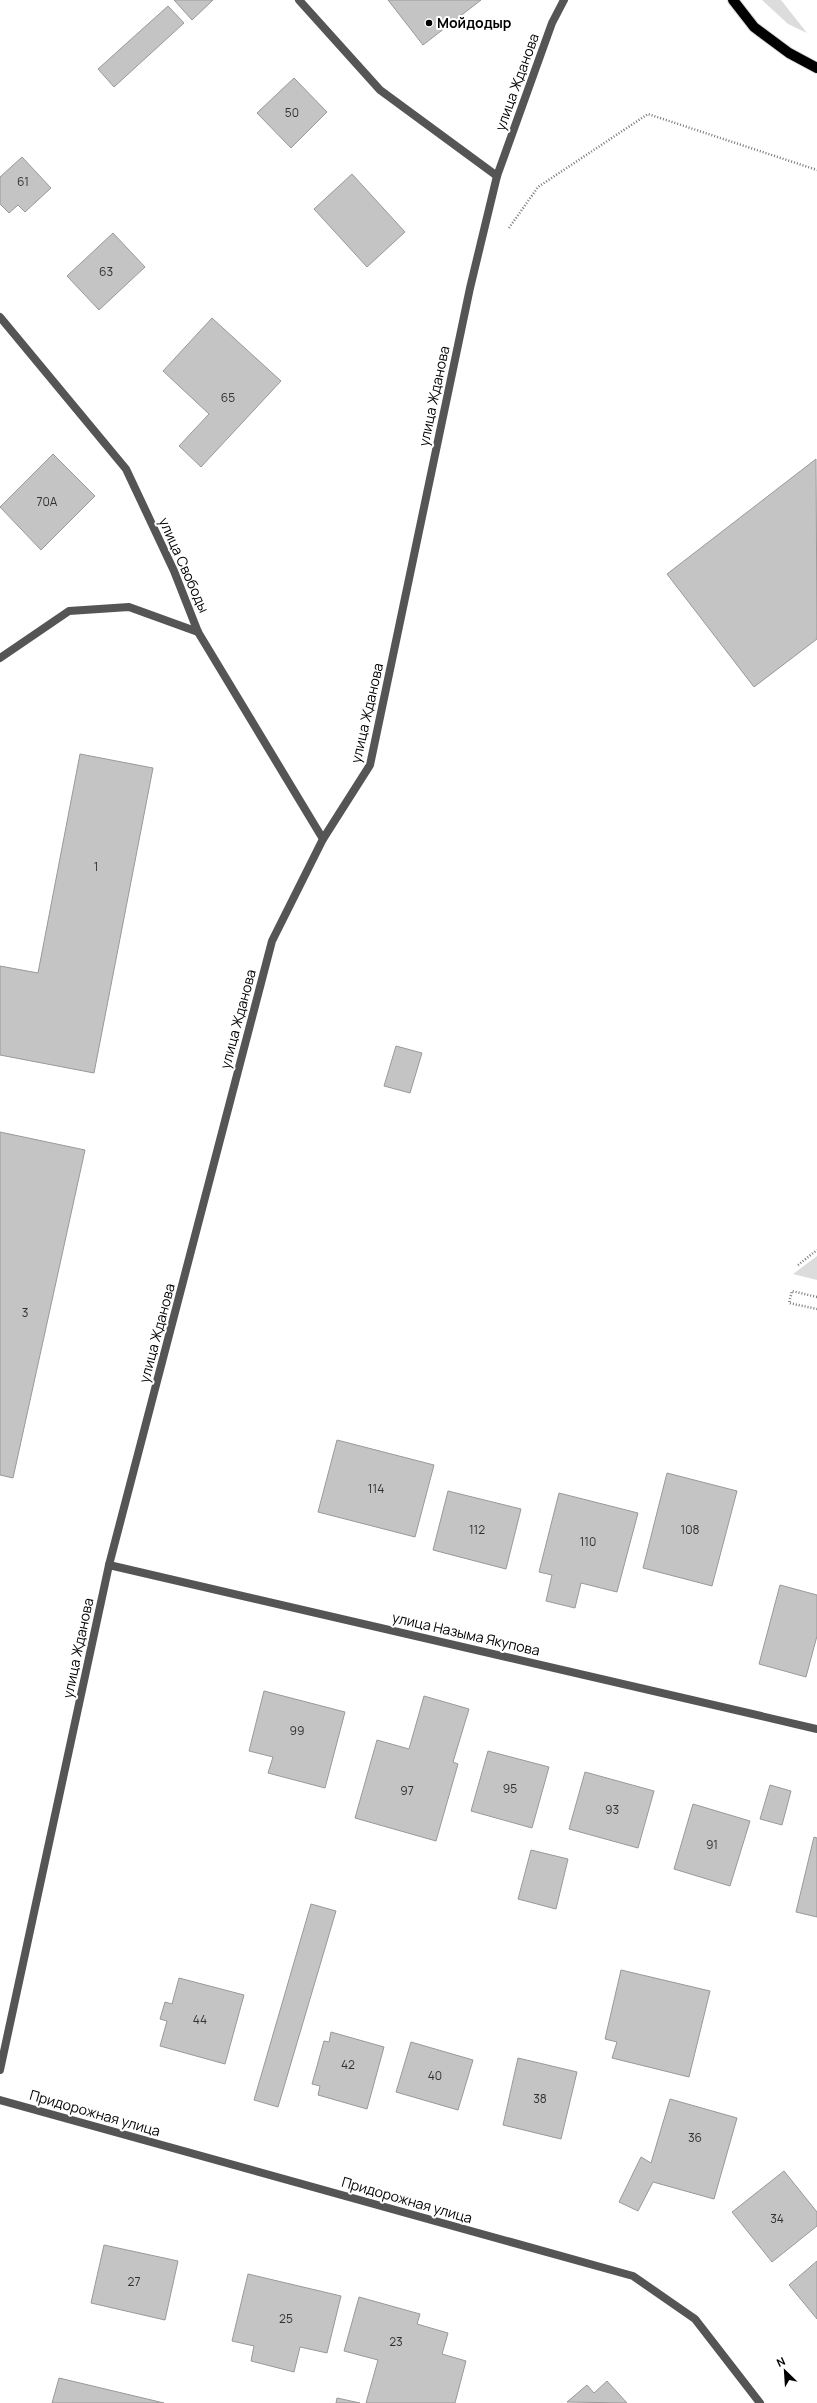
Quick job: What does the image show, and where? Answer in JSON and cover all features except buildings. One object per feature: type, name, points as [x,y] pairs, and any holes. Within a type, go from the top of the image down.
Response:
[{"type":"main road","points":[[733,0],[754,27],[789,53],[817,68]]},
{"type":"street","points":[[300,0],[380,90],[497,176]]},
{"type":"street","name":"улица Жданова","points":[[0,2070],[110,1565],[272,941],[323,839],[370,765],[468,296],[497,176],[552,23],[564,0]]},
{"type":"street","name":"улица Свободы","points":[[0,317],[126,469],[174,571],[198,632],[323,839]]},
{"type":"street","points":[[0,658],[69,611],[129,607],[198,632]]},
{"type":"street","name":"улица Назыма Якупова","points":[[110,1565],[817,1729]]},
{"type":"street","name":"Придорожная улица","points":[[0,2100],[633,2276],[695,2319],[760,2403]]},
{"type":"path","points":[[507,231],[538,187],[648,114],[817,170]]},
{"type":"path","points":[[798,1265],[817,1250]]},
{"type":"path","points":[[817,1297],[792,1291],[789,1303],[817,1309]]},
{"type":"shaded area","points":[[762,0],[781,0],[807,33],[788,24]]},
{"type":"shaded area","points":[[817,1256],[817,1280],[793,1274]]},
{"type":"place","name":"Мойдодыр","points":[[429,23]]}]
